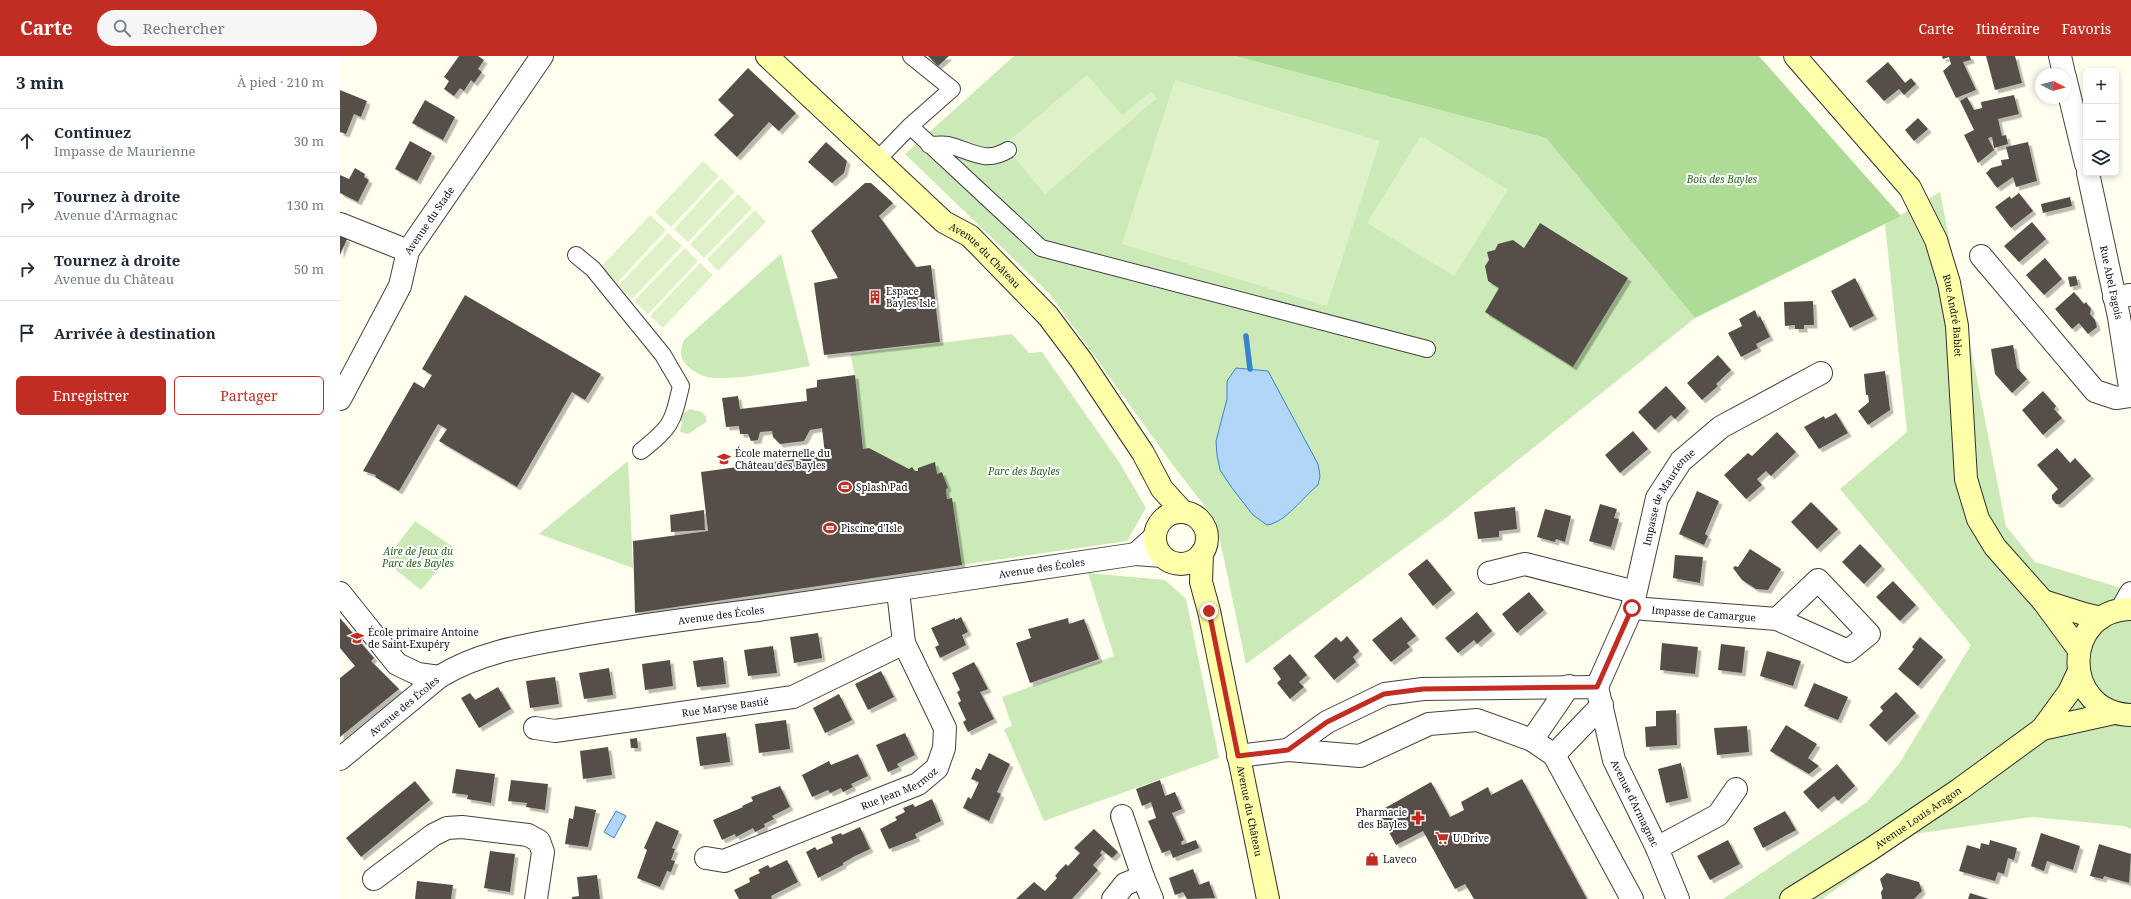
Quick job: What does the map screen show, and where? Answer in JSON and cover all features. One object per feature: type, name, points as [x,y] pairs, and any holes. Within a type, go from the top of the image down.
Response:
[{"type":"main road","name":"Avenue du Château","points":[[767,56],[944,222],[970,236],[1048,316],[1081,360],[1143,453],[1162,488],[1168,538],[1201,582]]},
{"type":"main road","name":"Rue André Bablet","points":[[1795,56],[1910,188],[1936,240],[1949,283],[1957,326],[1966,479],[1978,519],[1995,547],[2043,601],[2079,650]]},
{"type":"main road","name":"Avenue du Château","points":[[1168,538],[1195,516],[1203,525],[1206,534],[1206,544],[1202,553],[1201,582],[1268,899]]},
{"type":"main road","points":[[1168,538],[1190,562],[1202,553]]},
{"type":"main road","points":[[2043,601],[2101,618]]},
{"type":"main road","points":[[2124,717],[2095,702],[2085,689],[2079,671],[2079,650],[2091,627],[2101,618],[2128,603]]},
{"type":"main road","name":"Avenue Louis Aragon","points":[[1791,899],[1871,849],[2042,729],[2069,692],[2079,671]]},
{"type":"main road","name":"Avenue Louis Aragon","points":[[2042,729],[2124,717]]},
{"type":"street","name":"Avenue du Stade","points":[[340,397],[400,286],[408,251],[542,56]]},
{"type":"street","points":[[878,160],[910,126],[952,90],[911,56]]},
{"type":"street","points":[[2060,56],[2063,68]]},
{"type":"street","points":[[2071,102],[2083,152]]},
{"type":"street","points":[[910,126],[1041,248],[1427,349]]},
{"type":"street","points":[[929,145],[947,145],[980,156],[998,156],[1008,150]]},
{"type":"street","name":"Rue Abel Fagois","points":[[2089,176],[2123,296],[2131,395]]},
{"type":"street","points":[[340,224],[408,251]]},
{"type":"street","points":[[576,255],[593,269],[658,349],[681,386],[674,417],[665,432],[641,451]]},
{"type":"street","points":[[1981,256],[2095,391],[2116,398],[2131,395]]},
{"type":"street","name":"Impasse de Maurienne","points":[[1600,696],[1633,600],[1657,498],[1681,461],[1721,427],[1821,373]]},
{"type":"street","name":"Avenue des Écoles","points":[[340,759],[439,677],[456,667],[473,660],[524,646],[618,629],[898,591],[1136,554],[1168,538]]},
{"type":"street","name":"Impasse de Camargue","points":[[1489,573],[1525,564],[1633,600],[1777,619]]},
{"type":"street","name":"Rue Jean Mermoz","points":[[706,858],[724,861],[918,784],[937,768],[944,748],[945,728],[904,643],[898,591]]},
{"type":"street","points":[[340,593],[397,664],[418,674],[439,677]]},
{"type":"street","name":"Rue Maryse Bastié","points":[[535,728],[555,732],[793,697],[904,643]]},
{"type":"street","points":[[1288,750],[1327,722],[1384,694],[1423,689],[1569,686],[1600,696],[1554,754]]},
{"type":"street","points":[[1532,740],[1569,686]]},
{"type":"street","name":"Avenue d'Armagnac","points":[[1600,696],[1614,760],[1657,848],[1678,899]]},
{"type":"street","points":[[1238,756],[1288,750],[1360,756],[1429,724],[1477,720],[1532,740],[1554,754],[1632,899]]},
{"type":"street","points":[[1657,848],[1718,815],[1736,789]]},
{"type":"street","points":[[1122,816],[1152,899]]},
{"type":"street","points":[[374,879],[433,835],[448,828],[462,827],[528,835],[539,841],[543,852],[536,899]]},
{"type":"street","points":[[1113,899],[1125,884],[1143,877]]},
{"type":"green space","points":[[1014,56],[1235,56],[1546,138],[1695,318],[1447,517],[1246,664],[1216,521],[1173,465],[1049,293],[905,154]]},
{"type":"green space","name":"Bois des Bayles","points":[[1235,56],[1759,56],[1901,216],[1695,318],[1546,138]]},
{"type":"green space","points":[[1087,75],[1122,115],[1151,92],[1157,98],[1045,194],[1004,145]]},
{"type":"green space","points":[[1175,80],[1380,141],[1327,306],[1122,244]]},
{"type":"green space","points":[[1421,136],[1508,190],[1454,276],[1367,223]]},
{"type":"green space","points":[[703,161],[719,176],[671,227],[655,212]]},
{"type":"green space","points":[[721,178],[735,192],[688,242],[674,229]]},
{"type":"green space","points":[[1940,192],[2006,526],[2035,562],[2131,591],[2131,829],[2124,826],[2032,817],[1914,834],[1822,899],[1723,899],[1867,802],[1899,764],[1971,645],[1840,489],[1907,432],[1885,224]]},
{"type":"green space","points":[[738,194],[752,208],[704,258],[690,244]]},
{"type":"green space","points":[[755,210],[766,222],[718,271],[707,259]]},
{"type":"green space","points":[[650,215],[666,230],[617,283],[600,268]]},
{"type":"green space","points":[[668,233],[682,246],[632,299],[618,286]]},
{"type":"green space","points":[[685,248],[698,261],[648,314],[634,301]]},
{"type":"green space","points":[[781,254],[810,366],[727,378],[704,376],[693,371],[684,362],[682,357],[681,350],[684,340]]},
{"type":"green space","points":[[700,263],[713,275],[663,328],[650,316]]},
{"type":"green space","name":"Parc des Bayles","points":[[1012,334],[1029,353],[1042,352],[1119,462],[1146,508],[1127,541],[940,568],[920,470],[915,471],[912,467],[909,469],[869,448],[863,449],[855,375],[850,354]]},
{"type":"green space","points":[[690,409],[702,412],[706,417],[706,422],[688,434],[680,432],[682,423],[680,416]]},
{"type":"green space","points":[[628,461],[633,568],[539,534],[551,524]]},
{"type":"green space","name":"Aire de Jeux du Parc des Bayles","points":[[415,521],[456,549],[421,590],[385,561]]},
{"type":"green space","points":[[1088,573],[1165,580],[1186,599],[1219,758],[1044,821],[1004,729],[1012,726],[1002,697],[1114,656]]},
{"type":"water","points":[[1236,368],[1268,371],[1318,464],[1320,476],[1318,485],[1287,515],[1274,523],[1267,525],[1253,515],[1232,488],[1220,470],[1217,455],[1216,441],[1227,399],[1227,381]]},
{"type":"water","points":[[616,811],[626,816],[614,838],[604,832]]},
{"type":"building","points":[[459,56],[478,56],[484,60],[478,69],[482,72],[474,83],[471,80],[464,91],[460,88],[454,96],[444,89],[449,81],[444,77]]},
{"type":"building","points":[[928,56],[949,56],[938,66]]},
{"type":"building","points":[[1942,56],[1970,56],[1971,60],[1963,62],[1976,90],[1956,98],[1943,71],[1951,64],[1949,57],[1943,59]]},
{"type":"building","points":[[1986,56],[2015,56],[2022,83],[1995,90]]},
{"type":"building","points":[[1888,62],[1905,83],[1911,78],[1916,84],[1904,95],[1899,89],[1884,101],[1866,81]]},
{"type":"building","points":[[748,68],[796,113],[779,131],[769,122],[737,157],[714,135],[734,115],[718,100]]},
{"type":"building","points":[[340,90],[367,101],[361,117],[354,114],[346,134],[340,132]]},
{"type":"building","points":[[2014,95],[2019,114],[1998,119],[2002,136],[2006,135],[2008,144],[1994,148],[1992,137],[1988,138],[1994,150],[1978,163],[1964,135],[1974,130],[1960,101],[1967,97],[1974,110],[1982,108],[1981,102]]},
{"type":"building","points":[[425,100],[455,117],[443,140],[412,123]]},
{"type":"building","points":[[1918,118],[1928,129],[1914,141],[1905,130]]},
{"type":"building","points":[[410,141],[432,153],[417,181],[395,169]]},
{"type":"building","points":[[826,142],[847,161],[844,173],[832,183],[808,162]]},
{"type":"building","points":[[2028,142],[2037,181],[2016,187],[2013,177],[1997,188],[1986,173],[1991,168],[2002,165],[2001,160],[2009,159],[2006,147]]},
{"type":"building","points":[[355,168],[365,174],[364,177],[369,180],[358,202],[340,193],[340,175],[349,179]]},
{"type":"building","name":"Espace Bayles Isle","points":[[865,183],[871,183],[893,203],[879,216],[916,267],[931,265],[940,342],[824,355],[814,283],[838,278],[811,231]]},
{"type":"building","points":[[2019,193],[2033,211],[2011,228],[1995,207],[2010,196],[2011,199]]},
{"type":"building","points":[[2070,197],[2072,206],[2043,213],[2041,204]]},
{"type":"building","points":[[2032,222],[2046,239],[2019,262],[2004,246]]},
{"type":"building","points":[[1540,223],[1628,278],[1573,367],[1485,312],[1499,288],[1488,281],[1485,266],[1489,260],[1487,252],[1495,250],[1498,244],[1513,240],[1524,248]]},
{"type":"building","points":[[340,236],[347,239],[340,255]]},
{"type":"building","points":[[2045,258],[2062,279],[2044,295],[2026,275]]},
{"type":"building","points":[[2076,276],[2078,285],[2070,287],[2068,277]]},
{"type":"building","points":[[1855,278],[1874,316],[1850,328],[1831,291]]},
{"type":"building","points":[[2074,292],[2084,304],[2086,302],[2091,309],[2090,314],[2095,320],[2097,327],[2088,334],[2079,323],[2072,329],[2055,309]]},
{"type":"building","points":[[465,295],[601,374],[585,400],[572,392],[517,487],[439,441],[447,429],[438,424],[399,491],[375,477],[376,475],[363,471],[414,382],[424,388],[432,375],[422,369]]},
{"type":"building","points":[[1813,301],[1814,325],[1804,325],[1804,329],[1795,329],[1795,325],[1785,326],[1784,302]]},
{"type":"building","points":[[1755,310],[1758,318],[1760,316],[1770,337],[1756,344],[1758,348],[1741,357],[1728,333],[1742,326],[1739,319]]},
{"type":"building","points":[[2013,345],[2017,368],[2027,379],[2012,393],[1995,374],[1991,349]]},
{"type":"building","points":[[1718,355],[1731,370],[1716,384],[1718,386],[1702,400],[1687,383]]},
{"type":"building","points":[[1885,371],[1890,410],[1868,425],[1858,411],[1869,402],[1868,395],[1866,395],[1864,374]]},
{"type":"building","name":"Piscine d'Isle","points":[[855,375],[863,449],[869,448],[909,469],[912,467],[915,471],[918,471],[918,468],[935,462],[937,474],[942,472],[948,488],[946,489],[947,499],[952,498],[962,565],[635,613],[633,541],[708,531],[701,472],[825,455],[822,428],[810,430],[804,441],[780,444],[773,437],[772,431],[760,432],[758,440],[751,441],[748,434],[740,434],[739,426],[726,427],[722,398],[738,396],[740,409],[807,401],[806,389],[817,387],[817,380]]},
{"type":"building","points":[[1666,386],[1686,408],[1675,419],[1671,415],[1655,430],[1638,412]]},
{"type":"building","points":[[2043,391],[2056,406],[2054,409],[2062,418],[2043,435],[2022,410]]},
{"type":"building","points":[[1836,413],[1848,433],[1819,449],[1804,427],[1824,416],[1825,419]]},
{"type":"building","points":[[1633,431],[1648,449],[1620,473],[1605,455]]},
{"type":"building","points":[[1777,432],[1796,452],[1771,476],[1766,471],[1757,479],[1762,485],[1746,499],[1724,475],[1748,453],[1752,456]]},
{"type":"building","points":[[2057,448],[2070,463],[2075,458],[2091,476],[2060,504],[2056,504],[2052,499],[2052,495],[2058,489],[2037,465]]},
{"type":"building","points":[[1697,491],[1719,501],[1705,534],[1708,536],[1704,545],[1679,534]]},
{"type":"building","points":[[1811,502],[1838,529],[1817,549],[1791,522]]},
{"type":"building","points":[[1600,504],[1617,509],[1614,518],[1619,519],[1611,547],[1589,541]]},
{"type":"building","points":[[1515,507],[1517,529],[1499,531],[1499,537],[1478,539],[1474,512]]},
{"type":"building","points":[[1545,509],[1571,516],[1565,542],[1556,539],[1555,542],[1537,537]]},
{"type":"building","points":[[704,510],[705,530],[671,532],[670,515]]},
{"type":"building","points":[[1860,544],[1882,566],[1864,584],[1842,562]]},
{"type":"building","points":[[1750,549],[1781,569],[1768,590],[1756,589],[1742,580],[1733,568],[1735,566],[1738,567]]},
{"type":"building","points":[[1675,555],[1703,557],[1700,583],[1673,578]]},
{"type":"building","points":[[1427,559],[1452,590],[1433,606],[1408,574]]},
{"type":"building","points":[[1893,581],[1916,605],[1900,621],[1876,597]]},
{"type":"building","points":[[1529,592],[1544,610],[1517,633],[1502,614]]},
{"type":"building","points":[[1477,612],[1492,631],[1477,644],[1474,640],[1458,653],[1445,638]]},
{"type":"building","points":[[961,617],[968,632],[962,635],[966,645],[940,658],[935,647],[939,645],[931,628]]},
{"type":"building","points":[[1401,617],[1416,636],[1407,643],[1410,647],[1391,662],[1372,640]]},
{"type":"building","name":"École primaire Antoine de Saint-Exupéry","points":[[340,618],[374,658],[371,661],[399,689],[340,737],[340,678],[355,666],[340,648]]},
{"type":"building","points":[[1068,618],[1069,624],[1084,619],[1099,659],[1030,683],[1016,643],[1031,638],[1028,629]]},
{"type":"building","points":[[818,633],[822,658],[794,663],[790,637]]},
{"type":"building","points":[[1347,636],[1359,651],[1353,657],[1356,662],[1334,680],[1314,656],[1336,637],[1341,642]]},
{"type":"building","points":[[1920,637],[1943,657],[1918,686],[1898,669],[1914,649],[1912,647]]},
{"type":"building","points":[[1662,643],[1698,647],[1695,674],[1660,670]]},
{"type":"building","points":[[1721,644],[1745,647],[1742,673],[1718,670]]},
{"type":"building","points":[[773,646],[777,673],[748,676],[744,650]]},
{"type":"building","points":[[1767,651],[1801,661],[1793,686],[1760,676]]},
{"type":"building","points":[[1290,654],[1307,675],[1299,682],[1304,687],[1290,699],[1277,683],[1281,679],[1273,668]]},
{"type":"building","points":[[723,657],[726,684],[697,687],[693,661]]},
{"type":"building","points":[[670,660],[673,686],[645,690],[642,664]]},
{"type":"building","points":[[974,662],[988,689],[980,692],[994,719],[968,732],[963,722],[966,720],[958,703],[961,701],[957,692],[960,690],[952,673]]},
{"type":"building","points":[[609,668],[613,695],[584,699],[579,673]]},
{"type":"building","points":[[881,671],[894,697],[868,710],[855,684]]},
{"type":"building","points":[[555,677],[559,704],[530,708],[526,681]]},
{"type":"building","points":[[1814,683],[1848,697],[1838,720],[1804,706]]},
{"type":"building","points":[[498,687],[511,709],[479,728],[461,698],[470,693],[475,700]]},
{"type":"building","points":[[1896,692],[1916,713],[1886,742],[1869,725],[1883,711],[1880,707]]},
{"type":"building","points":[[839,694],[852,720],[825,733],[813,708]]},
{"type":"building","points":[[1676,710],[1677,745],[1646,747],[1645,727],[1656,726],[1656,711]]},
{"type":"building","points":[[786,720],[790,749],[759,753],[755,724]]},
{"type":"building","points":[[1786,725],[1817,744],[1808,758],[1819,766],[1809,774],[1770,751]]},
{"type":"building","points":[[1747,726],[1749,752],[1717,755],[1714,728]]},
{"type":"building","points":[[726,733],[730,762],[700,766],[696,737]]},
{"type":"building","points":[[905,733],[915,755],[897,764],[899,767],[888,772],[876,745]]},
{"type":"building","points":[[637,738],[638,748],[631,748],[630,739]]},
{"type":"building","points":[[608,747],[612,775],[583,779],[580,751]]},
{"type":"building","points":[[989,753],[1010,764],[997,792],[1001,794],[989,821],[963,808],[968,797],[971,799],[979,782],[971,779],[976,768],[981,770]]},
{"type":"building","points":[[858,754],[868,776],[851,784],[853,787],[843,792],[841,788],[830,793],[828,790],[812,797],[802,775],[829,761],[831,765]]},
{"type":"building","points":[[1681,763],[1688,798],[1666,803],[1658,769]]},
{"type":"building","points":[[1837,764],[1855,786],[1838,801],[1834,796],[1818,809],[1803,792]]},
{"type":"building","points":[[456,769],[495,774],[491,803],[467,799],[468,795],[452,793]]},
{"type":"building","points":[[1522,779],[1587,899],[1474,899],[1465,884],[1455,889],[1423,831],[1396,845],[1378,812],[1431,782],[1450,817],[1464,810],[1461,802],[1488,787],[1491,795]]},
{"type":"building","points":[[511,780],[548,784],[545,810],[526,807],[527,803],[508,801]]},
{"type":"building","points":[[1160,780],[1165,796],[1175,792],[1182,809],[1172,813],[1184,840],[1181,842],[1182,845],[1196,840],[1199,848],[1173,858],[1170,850],[1162,853],[1148,821],[1156,818],[1151,802],[1142,806],[1136,789]]},
{"type":"building","points":[[415,781],[430,800],[361,857],[346,838]]},
{"type":"building","points":[[780,786],[790,807],[772,816],[774,819],[764,824],[765,827],[755,832],[753,828],[736,837],[735,834],[722,840],[713,820],[753,801],[751,797]]},
{"type":"building","points":[[932,799],[941,821],[915,834],[917,838],[889,849],[880,829],[897,820],[895,817],[905,812],[903,808],[913,804],[915,807]]},
{"type":"building","points":[[575,806],[596,810],[588,847],[565,844],[569,818],[573,819]]},
{"type":"building","points":[[1785,811],[1796,830],[1763,848],[1753,828]]},
{"type":"building","points":[[656,821],[679,831],[672,848],[675,849],[671,860],[675,861],[671,872],[667,871],[660,887],[637,878],[647,850],[644,848]]},
{"type":"building","points":[[860,827],[870,849],[853,857],[843,863],[843,865],[818,878],[806,852],[815,847],[817,850],[833,843],[831,837],[841,833],[842,835]]},
{"type":"building","points":[[1094,829],[1118,852],[1112,858],[1102,850],[1100,853],[1102,855],[1093,865],[1098,870],[1072,899],[1016,899],[1034,882],[1045,891],[1057,878],[1055,876],[1060,870],[1066,864],[1068,866],[1080,853],[1074,848]]},
{"type":"building","points":[[2041,833],[2080,846],[2073,870],[2047,861],[2044,871],[2031,866]]},
{"type":"building","points":[[1728,840],[1740,864],[1710,880],[1697,856]]},
{"type":"building","points":[[1990,840],[2017,848],[2014,860],[2008,858],[2004,874],[1998,872],[1995,881],[1959,871],[1967,845],[1980,849],[1981,843],[1989,845]]},
{"type":"building","points":[[2099,844],[2131,854],[2129,883],[2104,876],[2103,879],[2090,876]]},
{"type":"building","points":[[490,851],[515,854],[510,892],[484,888]]},
{"type":"building","points":[[787,860],[798,882],[771,896],[772,899],[739,899],[734,890],[750,882],[749,878],[760,873],[758,870],[768,865],[770,868]]},
{"type":"building","points":[[1193,869],[1199,885],[1209,881],[1215,898],[1187,899],[1183,892],[1175,895],[1169,878]]},
{"type":"building","points":[[1887,873],[1919,882],[1922,891],[1914,899],[1882,899],[1881,892],[1883,889],[1880,879]]},
{"type":"building","points":[[597,875],[600,899],[572,899],[572,897],[579,896],[577,877]]},
{"type":"building","points":[[417,881],[453,885],[451,899],[415,899]]},
{"type":"building","points":[[1970,893],[1989,899],[1968,899]]},
{"type":"waterway","points":[[1246,336],[1250,369]]},
{"type":"place","name":"Espace Bayles Isle","points":[[875,297]]},
{"type":"place","name":"École maternelle du Château des Bayles","points":[[724,459]]},
{"type":"place","name":"Splash Pad","points":[[845,487]]},
{"type":"place","name":"Piscine d'Isle","points":[[830,528]]},
{"type":"place","name":"École primaire Antoine de Saint-Exupéry","points":[[357,638]]},
{"type":"place","name":"Pharmacie des Bayles","points":[[1418,818]]},
{"type":"place","name":"U Drive","points":[[1442,838]]},
{"type":"place","name":"Laveco","points":[[1372,859]]},
{"type":"route","points":[[1209,611],[1238,756],[1288,750],[1327,722],[1384,694],[1423,689],[1569,686],[1597,687],[1632,608]]}]
